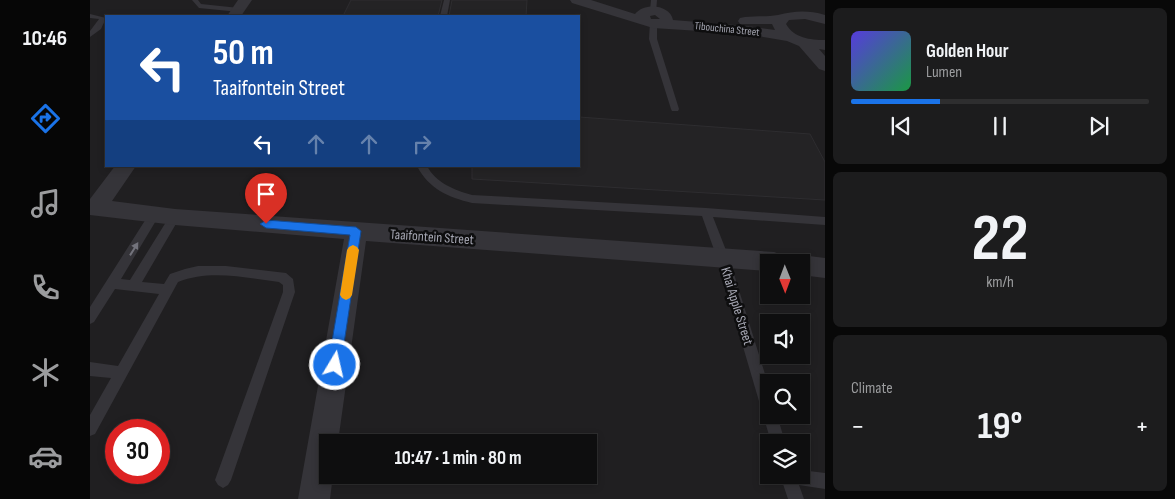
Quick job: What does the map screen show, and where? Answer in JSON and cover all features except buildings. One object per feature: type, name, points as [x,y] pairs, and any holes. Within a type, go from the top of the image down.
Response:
[{"type":"street","name":"Tibouchina Street","points":[[577,0],[609,11],[711,22],[784,13],[802,14],[822,19]]},
{"type":"street","points":[[805,0],[822,19]]},
{"type":"street","points":[[784,13],[779,22],[781,28],[798,40],[825,66]]},
{"type":"street","name":"Tibouchina Street","points":[[654,15],[825,45]]},
{"type":"street","points":[[93,207],[125,167]]},
{"type":"street","name":"Taaifontein Street","points":[[93,207],[356,231],[760,261]]},
{"type":"street","points":[[314,499],[356,231]]},
{"type":"lane","points":[[195,0],[199,6],[239,9]]},
{"type":"lane","points":[[443,15],[447,0]]},
{"type":"lane","points":[[654,15],[653,39],[675,109]]},
{"type":"lane","points":[[90,16],[103,18],[90,35]]},
{"type":"lane","points":[[423,167],[430,180],[451,194],[472,199],[706,212],[825,221]]},
{"type":"lane","name":"Khai Apple Street","points":[[706,212],[723,258],[760,381]]},
{"type":"lane","points":[[90,318],[112,283],[165,215]]},
{"type":"lane","points":[[133,286],[165,215]]},
{"type":"lane","points":[[90,429],[174,278],[185,272],[200,270],[282,277],[289,283],[289,292],[223,480]]},
{"type":"lane","points":[[112,283],[167,290]]},
{"type":"lane","points":[[90,369],[121,373]]},
{"type":"lane","points":[[810,479],[825,481]]},
{"type":"lane","points":[[791,484],[796,499]]},
{"type":"shaded area","points":[[90,0],[825,0],[825,499],[90,499]]},
{"type":"slow traffic","points":[[346,295],[353,250]]},
{"type":"route","points":[[266,224],[356,231],[335,365]]}]
